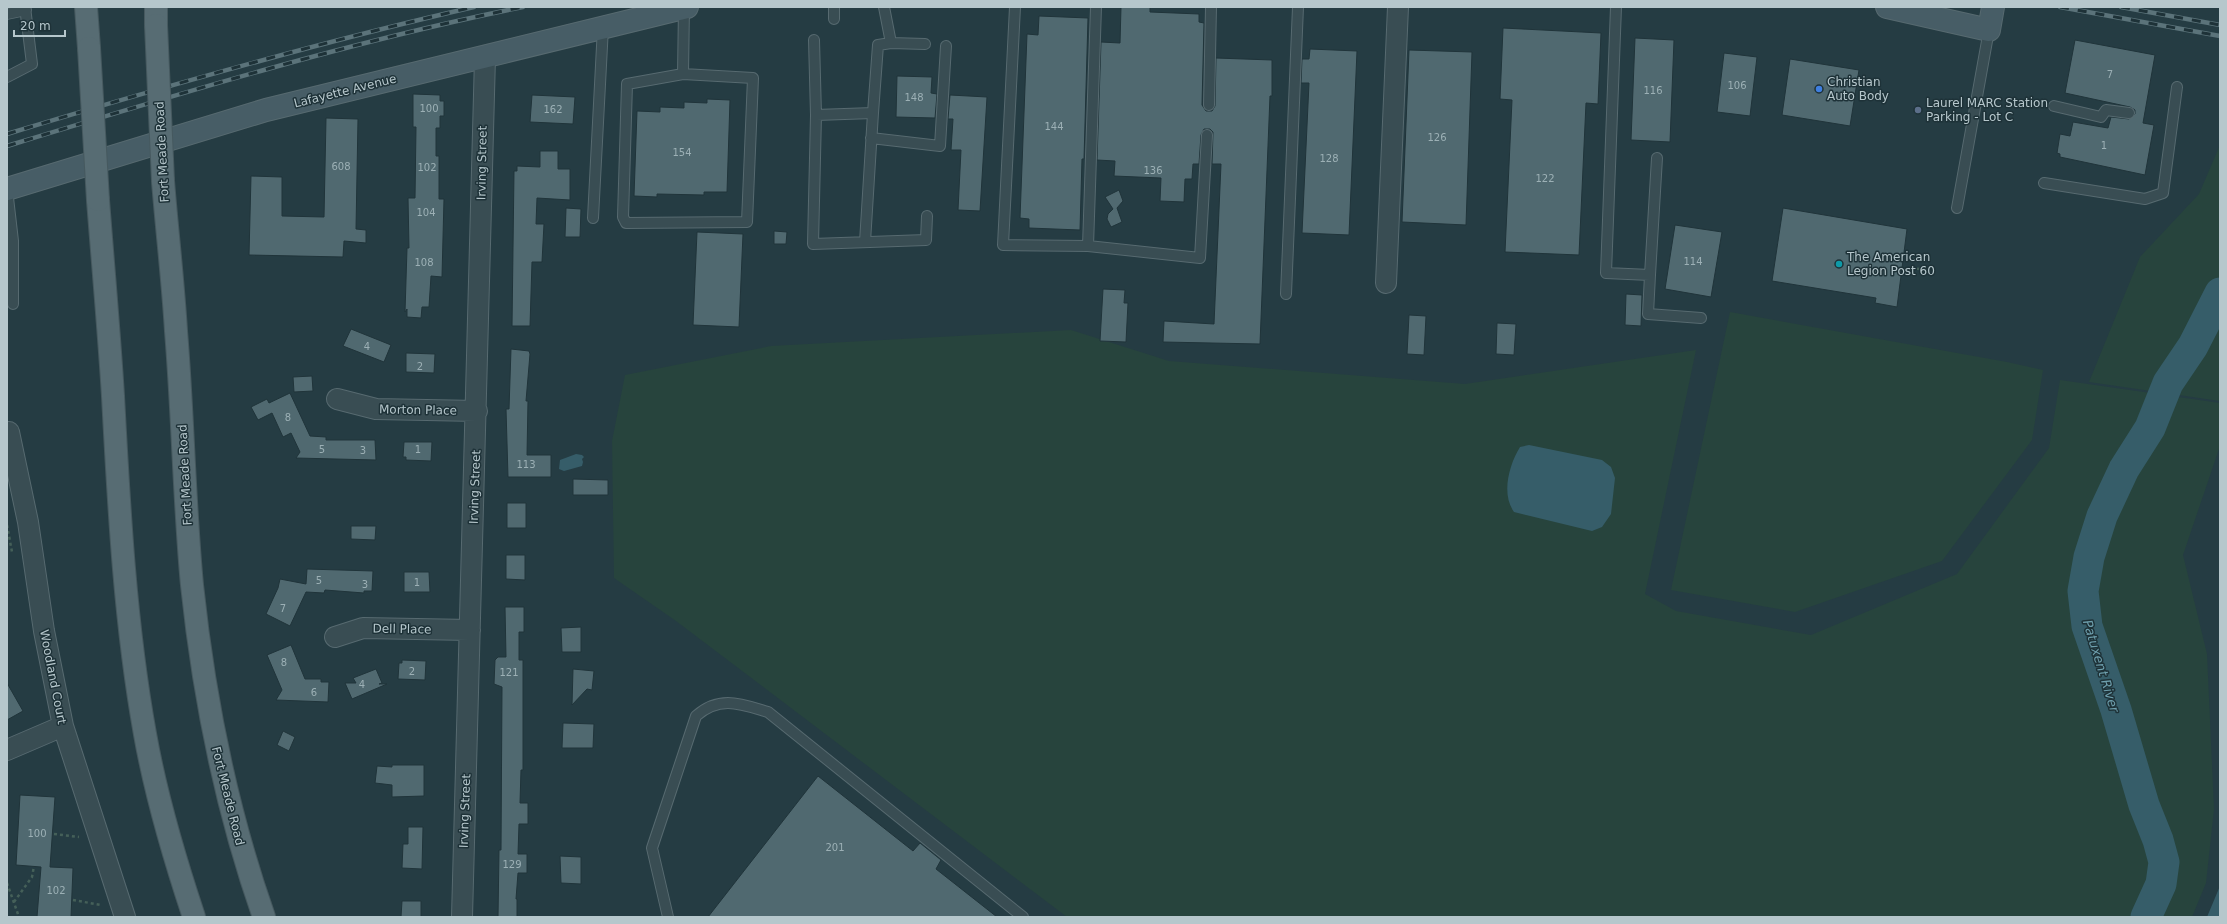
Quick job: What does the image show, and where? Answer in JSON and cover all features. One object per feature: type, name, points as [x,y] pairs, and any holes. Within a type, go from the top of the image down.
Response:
[{"type":"main road","points":[[86,7],[121,522],[134,662],[145,734],[156,789],[178,870],[194,917]]},
{"type":"main road","name":"Fort Meade Road","points":[[156,16],[163,181],[176,331],[188,530],[203,666],[216,748],[226,793],[238,839],[264,917]]},
{"type":"street","name":"Lafayette Avenue","points":[[7,189],[266,110],[687,7]]},
{"type":"street","points":[[1386,283],[1398,7]]},
{"type":"street","points":[[1887,7],[1989,30],[1993,7]]},
{"type":"street","name":"Irving Street","points":[[462,917],[477,411],[485,57]]},
{"type":"street","name":"Morton Place","points":[[337,399],[376,409],[477,411]]},
{"type":"street","name":"Woodland Court","points":[[7,432],[9,432],[28,522],[45,639],[63,726],[125,917]]},
{"type":"street","name":"Dell Place","points":[[335,636],[363,628],[470,630]]},
{"type":"street","points":[[7,750],[63,726]]},
{"type":"lane","points":[[834,7],[834,19]]},
{"type":"lane","points":[[884,7],[891,43]]},
{"type":"lane","points":[[1015,7],[1003,245],[1088,246],[1200,258],[1207,135]]},
{"type":"lane","points":[[1088,246],[1096,7]]},
{"type":"lane","points":[[1209,105],[1211,7]]},
{"type":"lane","points":[[1286,294],[1298,7]]},
{"type":"lane","points":[[1616,7],[1606,273],[1650,275]]},
{"type":"lane","points":[[683,74],[684,8]]},
{"type":"lane","points":[[7,14],[25,9],[32,64],[7,77]]},
{"type":"lane","points":[[593,218],[603,27]]},
{"type":"lane","points":[[1958,208],[1989,30]]},
{"type":"lane","points":[[814,40],[816,115],[813,244],[926,240],[926,216]]},
{"type":"lane","points":[[866,242],[871,138],[878,45],[891,43],[925,44]]},
{"type":"lane","points":[[871,138],[940,146],[946,46]]},
{"type":"lane","points":[[683,74],[754,78],[748,222],[626,223],[623,217],[627,84],[683,74]]},
{"type":"lane","points":[[2044,183],[2145,199],[2162,193],[2177,86]]},
{"type":"lane","points":[[2054,106],[2101,116],[2106,110],[2129,113]]},
{"type":"lane","points":[[816,115],[873,113]]},
{"type":"lane","points":[[1657,158],[1648,314],[1701,318]]},
{"type":"lane","points":[[7,189],[13,241],[13,304]]},
{"type":"lane","points":[[668,917],[652,848],[696,716],[710,705],[726,702],[768,712],[1023,917]]},
{"type":"path","points":[[1913,258],[1921,260]]},
{"type":"path","points":[[1911,268],[1920,269]]},
{"type":"path","points":[[77,830],[81,841]]},
{"type":"path","points":[[54,834],[79,837]]},
{"type":"path","points":[[14,902],[32,877],[34,866]]},
{"type":"path","points":[[7,883],[19,917]]},
{"type":"path","points":[[99,898],[104,911]]},
{"type":"path","points":[[74,900],[101,905]]},
{"type":"green space","points":[[2220,145],[2220,401],[2089,382],[2140,257],[2199,194]]},
{"type":"green space","points":[[1730,312],[2007,362],[2043,370],[2032,440],[1942,561],[1795,612],[1671,590]]},
{"type":"green space","points":[[1071,330],[1169,361],[1465,384],[1696,350],[1645,594],[1676,611],[1811,635],[1957,574],[2049,448],[2060,380],[2220,403],[2220,446],[2183,555],[2207,654],[2214,809],[2206,883],[2192,917],[1067,917],[676,621],[614,578],[612,441],[625,375],[771,346]]},
{"type":"water","points":[[1529,445],[1602,460],[1611,467],[1615,478],[1611,514],[1602,527],[1592,531],[1514,512],[1510,505],[1507,488],[1510,471],[1520,447]]},
{"type":"water","points":[[576,454],[584,457],[582,459],[582,466],[564,471],[559,469],[560,460]]},
{"type":"water","points":[[2220,886],[2220,917],[2207,917]]},
{"type":"building","points":[[1121,7],[1150,7],[1150,12],[1199,14],[1199,22],[1204,23],[1202,105],[1206,111],[1212,111],[1215,106],[1216,58],[1272,60],[1272,96],[1270,96],[1260,344],[1163,342],[1164,321],[1214,324],[1221,164],[1212,164],[1213,132],[1210,129],[1204,129],[1201,135],[1199,164],[1193,164],[1192,179],[1185,179],[1184,202],[1160,201],[1161,178],[1114,176],[1115,161],[1097,160],[1101,42],[1120,43]]},
{"type":"building","points":[[1039,16],[1088,18],[1084,159],[1082,159],[1080,230],[1029,228],[1029,219],[1020,218],[1027,34],[1038,35]]},
{"type":"building","points":[[1503,28],[1601,33],[1598,104],[1586,103],[1579,255],[1505,252],[1512,100],[1500,99]]},
{"type":"building","points":[[1635,38],[1674,40],[1670,142],[1631,140]]},
{"type":"building","points":[[2075,40],[2155,55],[2143,123],[2154,125],[2145,175],[2060,157],[2060,154],[2057,153],[2060,134],[2070,136],[2073,122],[2108,128],[2111,117],[2129,119],[2135,114],[2135,110],[2130,107],[2065,93]]},
{"type":"building","points":[[1310,49],[1357,51],[1349,235],[1302,233],[1309,83],[1301,83],[1302,59],[1309,59]]},
{"type":"building","points":[[1409,50],[1472,52],[1466,225],[1402,222]]},
{"type":"building","points":[[1724,53],[1757,57],[1750,116],[1717,112]]},
{"type":"building","points":[[1790,59],[1859,70],[1850,126],[1782,115]]},
{"type":"building","points":[[897,76],[932,77],[931,93],[937,94],[935,118],[896,117]]},
{"type":"building","points":[[413,94],[440,95],[440,101],[444,101],[444,116],[440,116],[440,128],[436,128],[436,156],[439,156],[439,199],[444,199],[442,277],[431,276],[429,307],[422,307],[421,318],[407,317],[407,309],[405,312],[407,248],[409,248],[408,198],[415,198],[416,127],[413,127]]},
{"type":"building","points":[[532,95],[575,97],[573,124],[530,122]]},
{"type":"building","points":[[950,95],[987,97],[980,211],[958,210],[961,150],[951,150],[953,119],[948,119]]},
{"type":"building","points":[[707,99],[730,100],[727,192],[704,192],[704,195],[657,194],[657,197],[634,196],[637,111],[660,112],[660,107],[684,108],[684,102],[707,103]]},
{"type":"building","points":[[326,118],[358,119],[356,229],[366,230],[366,243],[344,241],[343,257],[249,255],[251,176],[282,177],[282,216],[324,217]]},
{"type":"building","points":[[540,151],[558,151],[558,169],[570,169],[570,200],[537,198],[536,224],[544,224],[542,262],[532,262],[530,326],[512,326],[514,171],[517,171],[517,166],[540,167]]},
{"type":"building","points":[[1119,190],[1123,201],[1117,208],[1122,222],[1111,227],[1107,219],[1108,214],[1113,209],[1105,197]]},
{"type":"building","points":[[566,208],[581,209],[580,237],[565,237]]},
{"type":"building","name":"The American Legion Post 60","points":[[1783,208],[1907,229],[1897,307],[1875,303],[1876,298],[1772,281]]},
{"type":"building","points":[[1675,225],[1722,232],[1711,297],[1665,289]]},
{"type":"building","points":[[774,231],[787,232],[786,244],[774,244]]},
{"type":"building","points":[[697,232],[743,234],[739,327],[693,325]]},
{"type":"building","points":[[1103,289],[1125,290],[1124,303],[1128,303],[1126,342],[1100,341]]},
{"type":"building","points":[[1626,294],[1642,295],[1641,326],[1625,325]]},
{"type":"building","points":[[1409,315],[1426,316],[1424,355],[1407,354]]},
{"type":"building","points":[[1497,323],[1516,324],[1514,355],[1496,354]]},
{"type":"building","points":[[351,329],[391,345],[384,362],[343,346]]},
{"type":"building","points":[[511,349],[529,351],[530,354],[526,401],[528,401],[527,455],[551,455],[551,477],[508,477],[506,409],[509,409]]},
{"type":"building","points":[[406,353],[435,354],[434,373],[406,372]]},
{"type":"building","points":[[312,376],[313,391],[294,392],[293,377]]},
{"type":"building","points":[[290,393],[310,436],[326,437],[326,440],[375,440],[376,460],[296,458],[300,452],[291,433],[283,437],[272,413],[258,420],[251,407],[267,399],[269,403]]},
{"type":"building","points":[[404,442],[432,442],[431,461],[406,460],[406,457],[403,457]]},
{"type":"building","points":[[573,479],[608,480],[608,495],[573,495]]},
{"type":"building","points":[[507,503],[526,503],[526,528],[507,528]]},
{"type":"building","points":[[351,526],[376,526],[375,540],[351,539]]},
{"type":"building","points":[[506,555],[525,555],[525,580],[506,579]]},
{"type":"building","points":[[307,569],[373,571],[372,591],[364,591],[364,593],[325,590],[324,593],[306,592],[290,626],[266,614],[278,588],[280,579],[306,584]]},
{"type":"building","points":[[404,572],[429,572],[430,592],[404,592]]},
{"type":"building","points":[[505,607],[524,607],[524,632],[519,632],[519,660],[523,660],[523,770],[521,770],[520,803],[528,803],[528,824],[519,824],[518,854],[527,854],[527,873],[518,873],[516,899],[517,917],[498,917],[499,850],[501,850],[502,687],[494,684],[495,660],[498,657],[506,657]]},
{"type":"building","points":[[581,627],[581,652],[562,652],[561,628]]},
{"type":"building","points":[[291,645],[305,679],[321,679],[321,682],[329,682],[328,702],[276,700],[282,690],[267,655]]},
{"type":"building","points":[[402,660],[426,661],[425,680],[398,679],[399,663],[402,663]]},
{"type":"building","points":[[376,669],[382,683],[379,684],[387,684],[352,699],[345,683],[356,683],[353,678]]},
{"type":"building","points":[[573,669],[594,671],[592,690],[587,689],[572,705]]},
{"type":"building","points":[[7,683],[23,711],[7,720]]},
{"type":"building","points":[[563,723],[594,724],[593,748],[562,748]]},
{"type":"building","points":[[283,731],[295,737],[289,751],[277,745]]},
{"type":"building","points":[[392,765],[424,765],[424,796],[392,797],[392,785],[375,783],[377,766],[392,767]]},
{"type":"building","points":[[818,776],[913,851],[920,843],[941,860],[936,869],[997,917],[708,917]]},
{"type":"building","points":[[20,795],[55,797],[50,867],[73,868],[71,917],[37,917],[41,867],[16,865]]},
{"type":"building","points":[[408,827],[423,827],[422,869],[402,868],[403,844],[408,844]]},
{"type":"building","points":[[560,856],[581,857],[581,884],[561,883]]},
{"type":"building","points":[[402,901],[421,901],[421,917],[401,917]]},
{"type":"waterway","name":"Patuxent River","points":[[2146,917],[2161,884],[2164,862],[2158,840],[2144,805],[2116,710],[2087,626],[2083,591],[2089,557],[2102,516],[2124,469],[2150,428],[2168,383],[2193,346],[2220,293]]},
{"type":"railway","points":[[7,134],[239,66],[356,35],[474,7]]},
{"type":"railway","points":[[7,146],[264,70],[393,36],[523,7]]},
{"type":"railway","points":[[2060,7],[2220,36]]},
{"type":"railway","points":[[2121,7],[2220,25]]},
{"type":"place","name":"Christian Auto Body","points":[[1819,89]]},
{"type":"place","name":"Laurel MARC Station Parking - Lot C","points":[[1918,110]]},
{"type":"place","name":"The American Legion Post 60","points":[[1839,264]]}]
